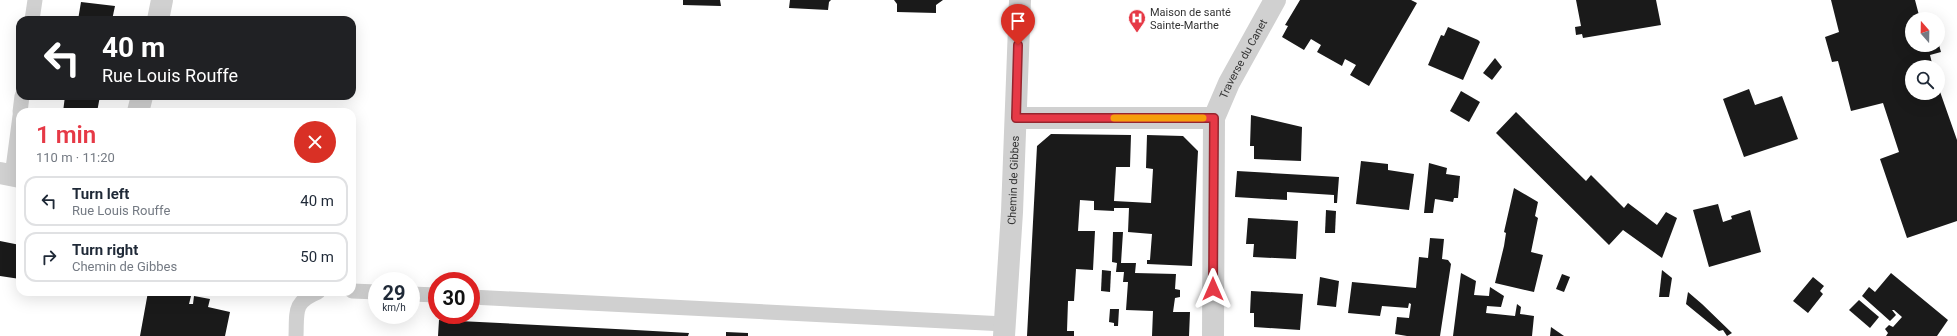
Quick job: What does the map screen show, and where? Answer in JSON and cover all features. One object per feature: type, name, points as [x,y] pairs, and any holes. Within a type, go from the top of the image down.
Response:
[{"type":"street","points":[[159,16],[162,0]]},
{"type":"street","name":"Chemin de Gibbes","points":[[1004,330],[1012,212],[1020,0]]},
{"type":"street","name":"Traverse du Canet","points":[[1214,118],[1229,83],[1275,0]]},
{"type":"street","points":[[1016,118],[1214,118],[1213,336]]},
{"type":"lane","points":[[33,16],[35,0]]},
{"type":"lane","points":[[11,175],[16,142]]},
{"type":"lane","points":[[356,291],[368,292]]},
{"type":"lane","points":[[296,336],[299,303],[308,296]]},
{"type":"lane","points":[[480,298],[1004,330]]},
{"type":"building","points":[[683,0],[720,0],[721,6],[683,5]]},
{"type":"building","points":[[790,0],[831,0],[829,2],[828,10],[789,8]]},
{"type":"building","points":[[894,0],[943,0],[936,5],[936,13],[897,12],[897,4]]},
{"type":"building","points":[[1300,0],[1411,0],[1417,3],[1369,86],[1350,75],[1356,65],[1345,59],[1342,66],[1317,52],[1321,45],[1311,39],[1304,50],[1282,37],[1288,26],[1285,25]]},
{"type":"building","points":[[1576,0],[1656,0],[1661,25],[1583,38],[1582,34],[1576,35],[1575,27],[1581,26]]},
{"type":"building","points":[[1831,0],[1915,0],[1918,12],[1905,12],[1905,52],[1941,52],[1930,55],[1931,60],[1905,60],[1905,100],[1943,100],[1957,140],[1957,221],[1907,238],[1880,159],[1899,152],[1883,103],[1851,111],[1838,61],[1832,62],[1825,37],[1839,32]]},
{"type":"building","points":[[81,2],[115,6],[113,16],[79,16]]},
{"type":"building","points":[[1448,27],[1480,42],[1463,80],[1428,65],[1441,35],[1444,36]]},
{"type":"building","points":[[1495,58],[1502,67],[1492,80],[1483,73]]},
{"type":"building","points":[[1749,89],[1755,105],[1782,96],[1798,139],[1744,157],[1723,99]]},
{"type":"building","points":[[1461,91],[1480,102],[1469,122],[1450,111]]},
{"type":"building","points":[[64,100],[99,100],[98,108],[64,108]]},
{"type":"building","points":[[1516,112],[1586,181],[1591,175],[1624,208],[1628,203],[1657,225],[1666,212],[1677,218],[1662,258],[1623,230],[1609,245],[1496,133]]},
{"type":"building","points":[[1251,115],[1302,127],[1301,161],[1254,159],[1254,146],[1250,146]]},
{"type":"building","points":[[1051,134],[1131,135],[1130,167],[1116,167],[1114,201],[1151,203],[1153,169],[1146,168],[1147,135],[1183,136],[1198,151],[1192,266],[1147,264],[1147,260],[1150,260],[1152,234],[1128,232],[1129,208],[1114,208],[1114,211],[1094,210],[1094,201],[1080,200],[1078,231],[1095,231],[1093,270],[1076,269],[1074,301],[1068,301],[1067,331],[1074,331],[1074,336],[1027,336],[1037,146]]},
{"type":"building","points":[[1361,161],[1388,164],[1388,170],[1414,174],[1409,210],[1356,204]]},
{"type":"building","points":[[1429,163],[1447,168],[1446,174],[1460,176],[1458,198],[1454,198],[1453,202],[1435,199],[1433,213],[1424,213]]},
{"type":"building","points":[[1237,171],[1339,177],[1337,203],[1334,203],[1334,195],[1287,192],[1287,200],[1235,197]]},
{"type":"building","points":[[1514,188],[1538,202],[1535,216],[1538,218],[1531,252],[1543,255],[1534,292],[1495,283],[1504,246],[1506,233],[1504,232]]},
{"type":"building","points":[[1718,204],[1723,222],[1732,219],[1731,216],[1750,210],[1761,252],[1709,267],[1693,210]]},
{"type":"building","points":[[1326,210],[1336,211],[1335,233],[1325,233]]},
{"type":"building","points":[[1248,218],[1298,221],[1296,259],[1253,257],[1254,244],[1246,244]]},
{"type":"building","points":[[1113,232],[1123,232],[1121,263],[1136,263],[1135,273],[1176,274],[1175,289],[1180,290],[1180,297],[1175,298],[1173,312],[1190,312],[1189,336],[1152,336],[1153,311],[1126,310],[1128,282],[1123,282],[1124,272],[1116,272],[1117,263],[1112,262]]},
{"type":"building","points":[[1430,238],[1444,239],[1442,259],[1448,260],[1451,264],[1440,336],[1407,336],[1395,334],[1397,317],[1409,318],[1411,304],[1409,303],[1408,308],[1382,306],[1380,316],[1348,313],[1352,282],[1416,288],[1419,257],[1428,258]]},
{"type":"building","points":[[0,241],[16,244],[16,278],[0,276]]},
{"type":"building","points":[[1102,270],[1111,271],[1110,292],[1101,291]]},
{"type":"building","points":[[1662,270],[1672,278],[1669,297],[1659,297]]},
{"type":"building","points":[[1461,273],[1476,281],[1474,295],[1489,296],[1490,287],[1504,296],[1501,307],[1487,306],[1486,313],[1515,316],[1517,304],[1521,307],[1520,314],[1534,316],[1532,336],[1453,336]]},
{"type":"building","points":[[1891,273],[1948,320],[1937,336],[1886,336],[1888,333],[1885,329],[1889,325],[1893,327],[1902,317],[1892,310],[1896,315],[1890,321],[1862,296],[1869,287],[1875,292]]},
{"type":"building","points":[[1562,274],[1570,277],[1564,292],[1556,289]]},
{"type":"building","points":[[1320,277],[1339,281],[1336,307],[1317,305]]},
{"type":"building","points":[[1813,277],[1824,286],[1820,291],[1823,294],[1808,313],[1793,301]]},
{"type":"building","points":[[1251,291],[1303,294],[1300,330],[1254,327],[1254,313],[1250,313]]},
{"type":"building","points":[[1688,292],[1732,333],[1727,336],[1723,330],[1719,331],[1686,304]]},
{"type":"building","points":[[147,296],[191,296],[189,304],[193,304],[194,296],[210,299],[208,307],[230,312],[225,336],[140,336]]},
{"type":"building","points":[[1859,300],[1879,317],[1870,328],[1849,310]]},
{"type":"building","points":[[1110,309],[1119,309],[1118,326],[1114,326],[1114,323],[1109,322]]},
{"type":"building","points":[[480,322],[689,333],[688,336],[438,336],[439,324],[480,324]]},
{"type":"building","points":[[1551,327],[1564,336],[1550,336]]},
{"type":"building","points":[[726,332],[748,333],[748,336],[726,336]]},
{"type":"slow traffic","points":[[1114,118],[1203,118]]},
{"type":"place","name":"Maison de santé Sainte-Marthe","points":[[1137,33]]},
{"type":"route","points":[[1018,45],[1016,118],[1214,118],[1213,289]]}]
